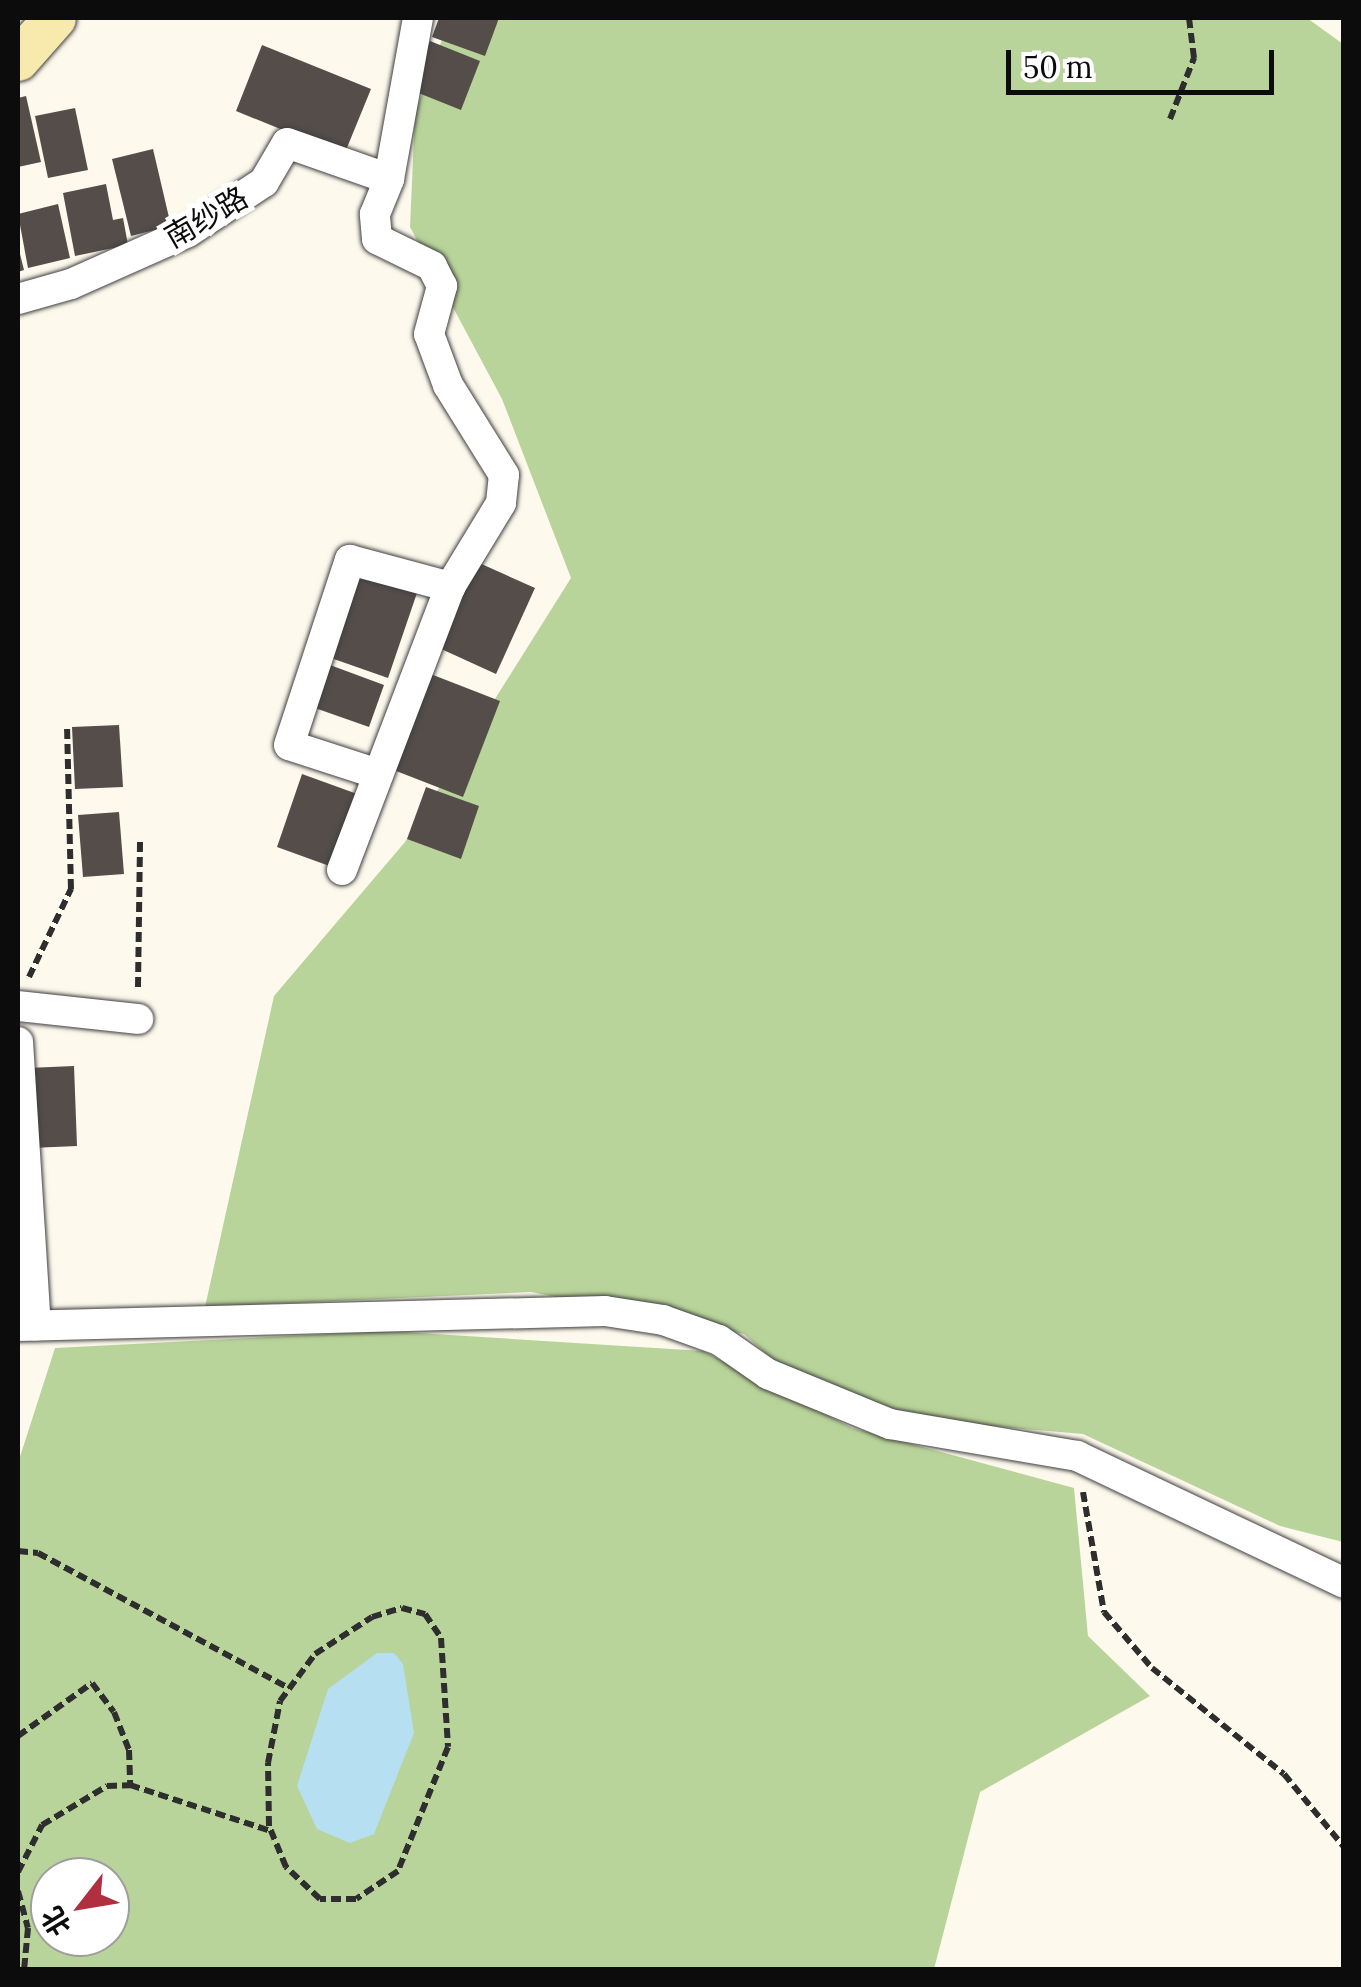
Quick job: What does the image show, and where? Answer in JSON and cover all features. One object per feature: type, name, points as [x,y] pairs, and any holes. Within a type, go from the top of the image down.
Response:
[{"type":"street","points":[[18,60],[55,18]]},
{"type":"street","points":[[342,870],[450,587],[501,503],[504,475],[448,385],[430,334],[442,286],[432,266],[377,239],[375,214],[389,180],[418,18]]},
{"type":"street","name":"南纱路","points":[[18,299],[71,284],[188,232],[264,182],[288,143],[389,180]]},
{"type":"street","points":[[376,773],[289,746],[350,560],[450,587]]},
{"type":"street","points":[[21,996],[138,1018]]},
{"type":"street","points":[[18,1042],[26,1325],[604,1312],[663,1320],[719,1340],[768,1374],[890,1424],[1077,1456],[1344,1583]]},
{"type":"path","points":[[1170,119],[1194,58],[1189,18]]},
{"type":"path","points":[[21,996],[71,889],[67,725]]},
{"type":"path","points":[[138,1018],[140,838]]},
{"type":"path","points":[[1077,1456],[1104,1612],[1152,1668],[1284,1774],[1344,1847]]},
{"type":"path","points":[[18,1551],[38,1552],[290,1688]]},
{"type":"path","points":[[402,1608],[426,1614],[442,1638],[448,1747],[398,1871],[356,1899],[320,1898],[302,1887],[271,1831],[268,1763],[280,1701],[316,1654],[372,1617],[402,1608]]},
{"type":"path","points":[[18,1736],[92,1683],[114,1712],[129,1750],[130,1784]]},
{"type":"path","points":[[18,1872],[31,1839],[72,1802],[130,1784],[271,1831]]},
{"type":"path","points":[[18,1891],[28,1928],[24,1970]]},
{"type":"green space","points":[[450,18],[1307,18],[1343,44],[1343,1542],[1280,1526],[1083,1434],[932,1421],[791,1376],[744,1334],[531,1292],[205,1307],[274,996],[405,842],[571,578],[502,399],[410,227],[415,113]]},
{"type":"green space","points":[[387,1331],[703,1351],[852,1428],[1074,1488],[1088,1636],[1150,1696],[980,1792],[934,1969],[18,1970],[18,1463],[55,1348]]},
{"type":"water","points":[[377,1653],[394,1653],[403,1664],[414,1733],[374,1834],[350,1843],[317,1829],[297,1786],[328,1689]]},
{"type":"building","points":[[439,18],[499,18],[485,56],[432,37]]},
{"type":"building","points":[[430,41],[480,61],[461,110],[411,90]]},
{"type":"building","points":[[262,45],[371,89],[344,155],[236,111]]},
{"type":"building","points":[[26,96],[41,162],[18,167],[18,98]]},
{"type":"building","points":[[75,108],[88,170],[48,178],[35,116]]},
{"type":"building","points":[[153,149],[171,226],[131,236],[112,159]]},
{"type":"building","points":[[106,184],[113,220],[123,218],[128,245],[75,256],[63,193]]},
{"type":"building","points":[[58,204],[70,258],[28,268],[18,214]]},
{"type":"building","points":[[18,246],[24,270],[18,272]]},
{"type":"building","points":[[477,562],[535,588],[496,674],[439,648]]},
{"type":"building","points":[[361,570],[418,590],[388,678],[331,658]]},
{"type":"building","points":[[330,665],[384,685],[369,727],[315,708]]},
{"type":"building","points":[[428,673],[500,701],[463,797],[391,769]]},
{"type":"building","points":[[119,725],[123,787],[75,789],[72,727]]},
{"type":"building","points":[[302,774],[360,795],[335,868],[277,847]]},
{"type":"building","points":[[426,787],[479,806],[461,859],[407,839]]},
{"type":"building","points":[[119,812],[124,874],[83,877],[78,815]]},
{"type":"building","points":[[74,1066],[77,1146],[31,1148],[28,1068]]}]
